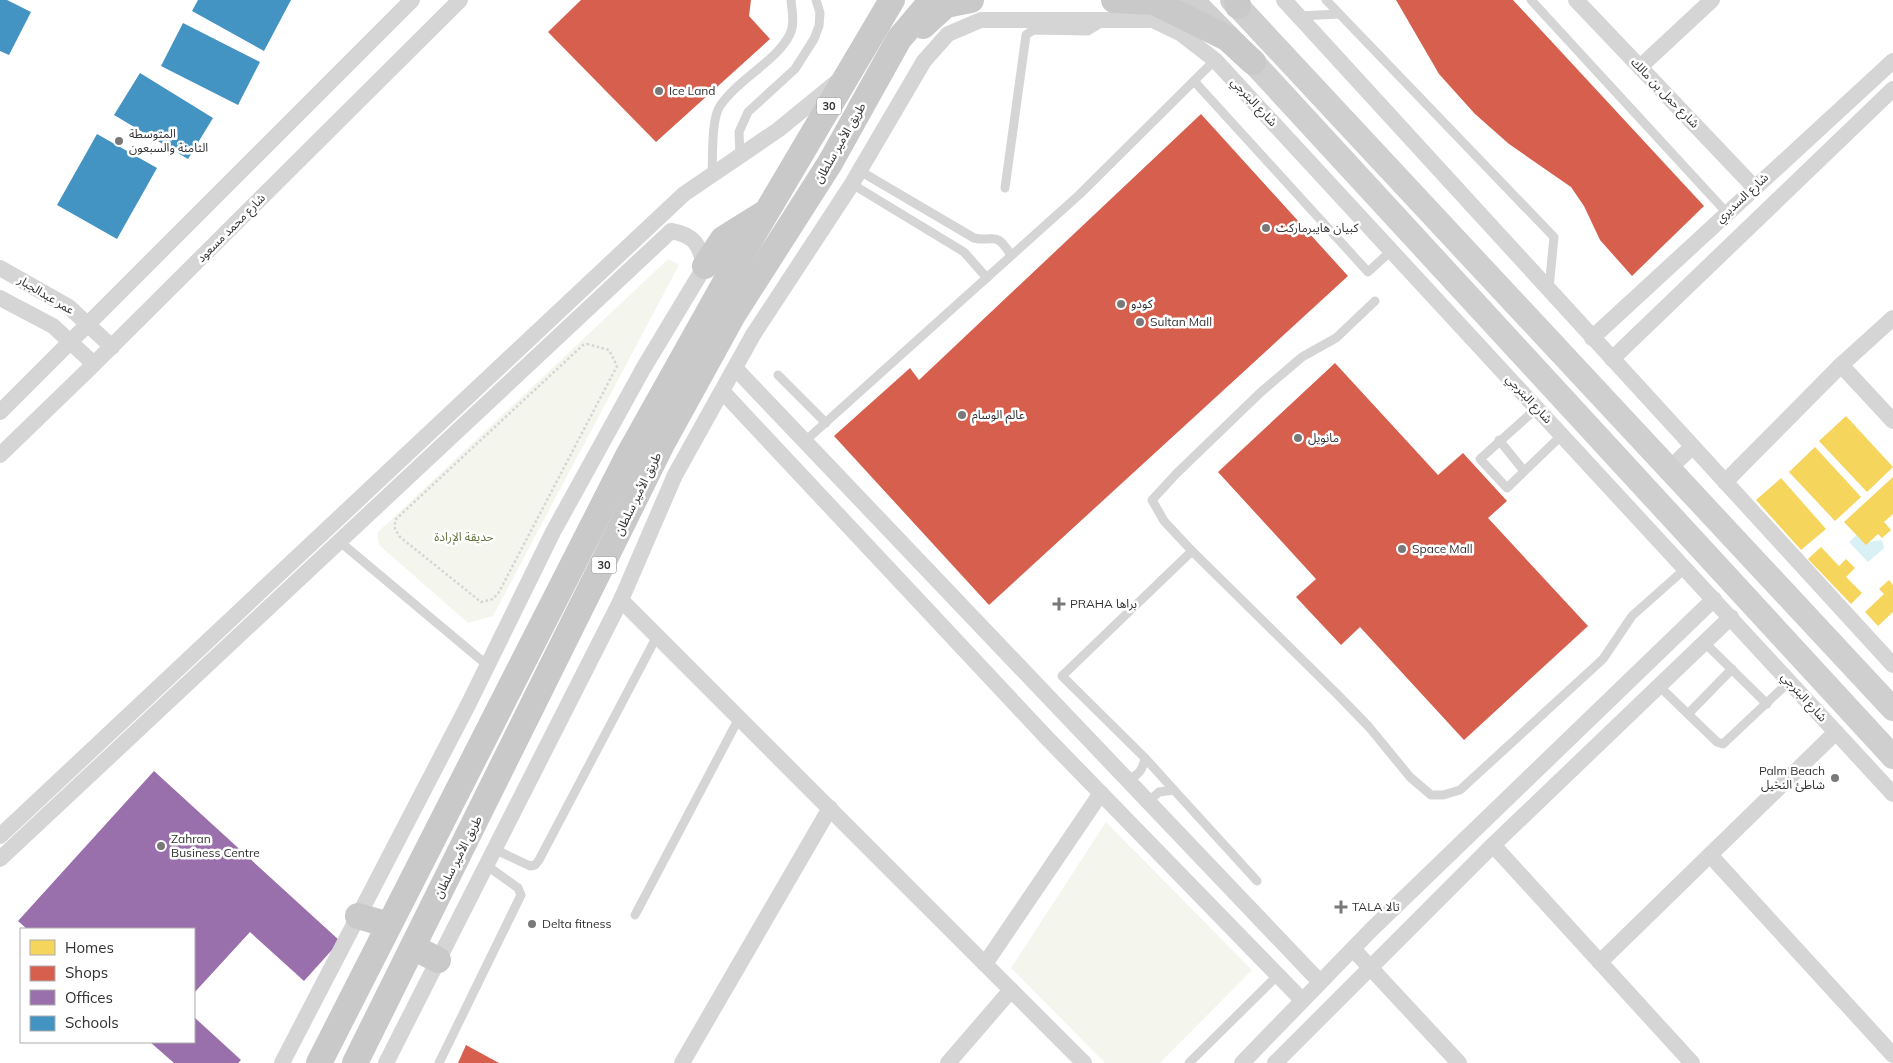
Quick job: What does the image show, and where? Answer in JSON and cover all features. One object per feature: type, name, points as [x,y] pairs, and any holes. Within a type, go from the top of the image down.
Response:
[{"type":"main road","points":[[849,72],[873,0]]},
{"type":"main road","name":"طريق الأمير سلطان","points":[[319,1063],[638,438],[766,212],[892,0]]},
{"type":"main road","name":"طريق الأمير سلطان","points":[[355,1063],[573,628],[662,444],[733,315],[830,163],[899,39],[932,0]]},
{"type":"main road","points":[[877,80],[911,37],[946,5],[971,0]]},
{"type":"main road","name":"شارع البترجي","points":[[1192,0],[1253,62],[1893,757]]},
{"type":"main road","points":[[1110,10],[1154,2],[1227,38],[1253,62]]},
{"type":"main road","points":[[1236,2],[1893,709]]},
{"type":"main road","points":[[705,266],[723,239],[766,212]]},
{"type":"main road","points":[[547,616],[562,621],[573,628]]},
{"type":"main road","points":[[358,916],[390,925]]},
{"type":"main road","points":[[413,947],[438,960]]},
{"type":"street","points":[[0,412],[90,325],[412,0]]},
{"type":"street","name":"شارع محمد مسعود","points":[[0,455],[112,347],[460,0]]},
{"type":"street","points":[[1284,0],[1893,665]]},
{"type":"street","name":"شارع حمل بن مالك","points":[[1576,0],[1754,187]]},
{"type":"street","points":[[1640,67],[1712,0]]},
{"type":"street","points":[[386,1063],[621,600],[675,475],[754,335],[856,178],[924,62],[948,34],[981,20],[1110,10]]},
{"type":"street","name":"شارع البترجي","points":[[1110,10],[1152,20],[1180,33],[1215,60],[1893,794]]},
{"type":"street","name":"شارع السديري","points":[[1592,338],[1893,61]]},
{"type":"street","points":[[0,836],[684,194],[778,130],[849,72]]},
{"type":"street","name":"شارع السديري","points":[[1612,359],[1893,89]]},
{"type":"street","points":[[0,859],[671,231],[683,233],[692,238],[700,248],[705,266],[644,369],[553,532],[488,665],[282,1063]]},
{"type":"street","name":"عمر عبدالجبار","points":[[0,268],[69,307],[112,347]]},
{"type":"street","name":"عمر عبدالجبار","points":[[0,298],[53,326],[94,364]]},
{"type":"street","points":[[1462,327],[1480,308]]},
{"type":"street","points":[[1725,482],[1893,318]]},
{"type":"street","points":[[1842,366],[1893,421]]},
{"type":"street","points":[[735,368],[1320,982]]},
{"type":"street","points":[[722,391],[1101,793],[1302,1000]]},
{"type":"street","points":[[1670,468],[1692,447]]},
{"type":"street","points":[[1242,1063],[1353,949],[1714,599]]},
{"type":"street","points":[[621,600],[1084,1063]]},
{"type":"street","points":[[1275,1063],[1493,845],[1731,617]]},
{"type":"street","points":[[1600,962],[1836,732]]},
{"type":"street","points":[[1875,774],[1893,757]]},
{"type":"street","points":[[985,964],[1101,793]]},
{"type":"street","points":[[682,1063],[830,808]]},
{"type":"street","points":[[1493,845],[1692,1063]]},
{"type":"street","points":[[1710,854],[1893,1055]]},
{"type":"street","points":[[1353,949],[1459,1063]]},
{"type":"street","points":[[948,1063],[1011,990]]},
{"type":"lane","points":[[712,174],[719,107],[729,94],[784,44],[791,33],[793,16],[791,0]]},
{"type":"lane","points":[[740,157],[739,132],[748,112],[795,69],[814,39],[819,26],[820,13],[816,0]]},
{"type":"lane","points":[[1326,0],[1554,238],[1549,290]]},
{"type":"lane","points":[[1532,0],[1727,213]]},
{"type":"lane","points":[[1005,188],[1025,38],[1028,32],[1034,30],[1092,30],[1110,10]]},
{"type":"lane","points":[[1299,16],[1339,14]]},
{"type":"lane","points":[[805,441],[1080,194],[1215,60]]},
{"type":"lane","points":[[1194,81],[1368,272],[1392,251]]},
{"type":"lane","points":[[856,178],[974,238],[995,238],[1003,244],[1011,255]]},
{"type":"lane","points":[[856,178],[964,252],[986,278]]},
{"type":"lane","points":[[1375,301],[1336,338],[1302,357],[1261,392],[1176,473],[1152,500],[1164,521],[1192,552],[1338,695],[1375,734],[1410,777],[1432,795],[1443,795],[1460,790],[1603,659],[1632,616],[1686,568]]},
{"type":"lane","points":[[778,376],[826,423]]},
{"type":"lane","points":[[1537,408],[1480,459],[1507,488],[1562,435]]},
{"type":"lane","points":[[1499,440],[1524,471]]},
{"type":"lane","points":[[339,541],[488,665]]},
{"type":"lane","points":[[1192,552],[1062,676],[1145,758],[1258,881]]},
{"type":"lane","points":[[494,849],[530,866],[535,865],[539,860],[657,636]]},
{"type":"lane","points":[[1705,643],[1767,704]]},
{"type":"lane","points":[[1688,714],[1732,669]]},
{"type":"lane","points":[[1659,686],[1717,742],[1723,744],[1790,681]]},
{"type":"lane","points":[[635,915],[739,718]]},
{"type":"lane","points":[[1126,779],[1134,778],[1140,772],[1145,758]]},
{"type":"lane","points":[[1148,802],[1159,792],[1174,790]]},
{"type":"lane","points":[[439,1063],[521,895],[518,888],[486,865]]},
{"type":"lane","points":[[1190,1063],[1278,975]]},
{"type":"path","points":[[583,345],[609,350],[617,366],[499,592],[493,599],[481,602],[400,537],[395,529],[395,520],[583,345]]},
{"type":"green space","name":"حديقة الإرادة","points":[[668,259],[679,265],[493,616],[468,623],[379,545],[377,533]]},
{"type":"green space","points":[[1106,822],[1252,970],[1160,1063],[1105,1063],[1011,968]]},
{"type":"water","points":[[1859,533],[1868,542],[1882,540],[1884,548],[1868,562],[1849,542]]},
{"type":"building: Homes","points":[[1846,416],[1893,467],[1867,492],[1819,441]]},
{"type":"building: Homes","points":[[1815,447],[1861,497],[1835,521],[1789,472]]},
{"type":"building: Homes","points":[[1893,477],[1893,514],[1884,522],[1891,530],[1882,538],[1878,534],[1866,545],[1844,522]]},
{"type":"building: Homes","points":[[1781,478],[1826,529],[1801,550],[1756,500]]},
{"type":"building: Homes","points":[[1821,547],[1839,566],[1846,559],[1855,568],[1846,577],[1862,593],[1851,604],[1808,559]]},
{"type":"building: Homes","points":[[1889,580],[1893,585],[1893,612],[1878,626],[1865,612],[1884,594],[1879,589]]},
{"type":"building: Shops","name":"Ice Land","points":[[581,0],[751,0],[749,16],[770,39],[656,142],[548,32]]},
{"type":"building: Shops","points":[[1396,0],[1513,0],[1704,206],[1632,276],[1600,240],[1584,206],[1571,187],[1509,144],[1475,114],[1439,74]]},
{"type":"building: Shops","name":"Sultan Mall","points":[[1201,114],[1348,276],[989,605],[834,436],[910,368],[919,380]]},
{"type":"building: Shops","name":"Space Mall","points":[[1335,363],[1438,475],[1463,453],[1507,501],[1488,518],[1588,626],[1464,740],[1360,627],[1341,645],[1296,597],[1316,579],[1218,472]]},
{"type":"building: Shops","points":[[466,1045],[499,1063],[458,1063]]},
{"type":"building: Offices","name":"Zahran Business Centre","points":[[154,771],[340,941],[304,981],[250,932],[195,992],[195,928],[26,928],[18,921]]},
{"type":"building: Offices","points":[[195,1018],[241,1060],[238,1063],[174,1063],[151,1043],[195,1043]]},
{"type":"building: Schools","points":[[0,0],[7,0],[31,12],[9,55],[0,51]]},
{"type":"building: Schools","points":[[198,0],[291,0],[264,51],[192,11]]},
{"type":"building: Schools","points":[[183,23],[260,62],[238,105],[161,66]]},
{"type":"building: Schools","points":[[140,73],[213,118],[188,159],[114,115]]},
{"type":"building: Schools","points":[[97,134],[157,168],[117,239],[57,205]]},
{"type":"place","name":"Ice Land","points":[[659,91]]},
{"type":"place","name":"المتوسطة الثامنة والسبعون","points":[[119,141]]},
{"type":"place","name":"كبيان هايبرماركت","points":[[1266,228]]},
{"type":"place","name":"كودو","points":[[1121,304]]},
{"type":"place","name":"Sultan Mall","points":[[1140,322]]},
{"type":"place","name":"عالم الوسام","points":[[962,415]]},
{"type":"place","name":"مانويل","points":[[1298,438]]},
{"type":"place","name":"Space Mall","points":[[1402,549]]},
{"type":"place","name":"PRAHA براها","points":[[1059,604]]},
{"type":"place","name":"Palm Beach شاطئ النخيل","points":[[1835,778]]},
{"type":"place","name":"Zahran Business Centre","points":[[161,846]]},
{"type":"place","name":"TALA تالا","points":[[1341,907]]},
{"type":"place","name":"Delta fitness","points":[[532,924]]}]
